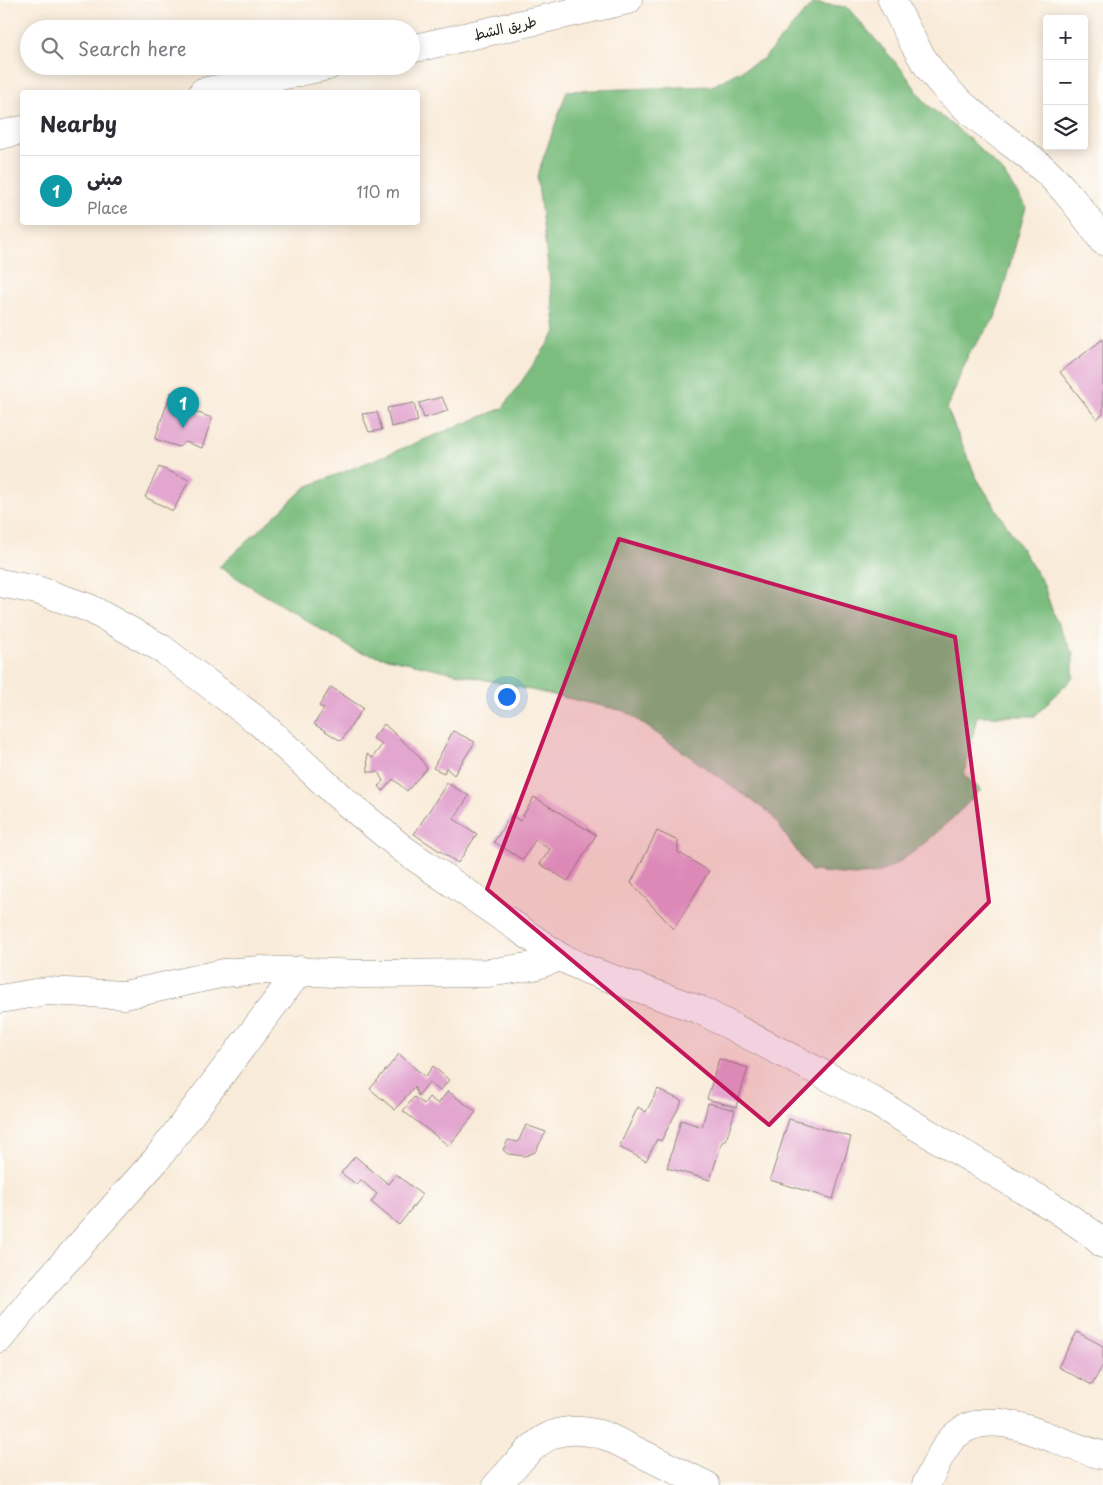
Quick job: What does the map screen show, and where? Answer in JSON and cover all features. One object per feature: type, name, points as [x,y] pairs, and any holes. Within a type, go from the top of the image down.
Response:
[{"type":"street","name":"طريق الشط","points":[[420,47],[628,0]]},
{"type":"street","points":[[892,0],[916,48],[940,82],[967,109],[1041,167],[1085,215],[1103,241]]},
{"type":"street","points":[[213,90],[285,75]]},
{"type":"street","points":[[0,135],[20,130]]},
{"type":"street","points":[[0,583],[37,590],[89,608],[161,648],[259,722],[341,798],[396,844],[560,957],[588,970],[700,1010],[859,1093],[1058,1210],[1092,1233],[1103,1244]]},
{"type":"street","points":[[0,1000],[47,991],[125,995],[224,973],[262,970],[300,970],[361,974],[488,973],[534,966],[560,957]]},
{"type":"street","points":[[0,1338],[37,1292],[156,1160],[300,970]]},
{"type":"street","points":[[926,1485],[948,1443],[968,1426],[981,1422],[996,1421],[1011,1424],[1086,1452],[1103,1455]]},
{"type":"street","points":[[497,1485],[526,1451],[542,1439],[571,1430],[590,1431],[606,1436],[706,1485]]},
{"type":"highlighted area","points":[[619,539],[955,637],[989,902],[769,1125],[487,889]]},
{"type":"green space","points":[[813,3],[847,7],[903,71],[926,104],[971,140],[1003,172],[1026,207],[995,318],[968,355],[947,409],[976,477],[1043,583],[1054,616],[1073,654],[1073,678],[1035,716],[977,716],[964,775],[981,790],[930,839],[899,862],[884,870],[865,875],[811,871],[770,813],[625,711],[356,651],[219,567],[306,487],[503,408],[556,332],[537,176],[567,91],[712,86],[763,59]]},
{"type":"building","points":[[1103,339],[1103,414],[1097,419],[1060,372]]},
{"type":"building","points":[[171,392],[196,400],[193,411],[212,418],[202,448],[185,442],[179,447],[155,439]]},
{"type":"building","points":[[442,397],[448,411],[424,418],[419,403]]},
{"type":"building","points":[[414,403],[418,421],[391,427],[387,408]]},
{"type":"building","points":[[377,412],[382,430],[369,432],[362,414]]},
{"type":"building","points":[[159,467],[189,480],[173,511],[145,497]]},
{"type":"building","points":[[331,687],[363,708],[341,741],[314,724],[324,709],[319,706]]},
{"type":"building","points":[[384,724],[417,754],[427,768],[407,791],[393,779],[383,791],[379,786],[383,781],[378,772],[368,772],[367,754],[372,758],[382,745],[373,738]]},
{"type":"building","points":[[453,731],[475,742],[454,775],[446,768],[444,773],[433,768]]},
{"type":"building","points":[[447,783],[469,796],[454,819],[477,834],[458,863],[414,834]]},
{"type":"building","points":[[534,797],[596,835],[568,881],[540,864],[550,849],[535,840],[523,860],[494,842],[511,815],[520,821]]},
{"type":"building","points":[[657,831],[678,841],[678,852],[709,871],[674,929],[631,883]]},
{"type":"building","points":[[399,1054],[425,1077],[433,1066],[449,1080],[440,1091],[429,1082],[418,1096],[414,1087],[395,1110],[370,1089]]},
{"type":"building","points":[[719,1059],[748,1068],[736,1107],[707,1099]]},
{"type":"building","points":[[658,1089],[682,1101],[661,1141],[657,1139],[646,1161],[619,1147],[638,1107],[646,1112]]},
{"type":"building","points":[[448,1091],[476,1112],[449,1146],[403,1111],[414,1097],[424,1104],[429,1097],[438,1104]]},
{"type":"building","points":[[708,1103],[735,1110],[726,1141],[722,1142],[710,1180],[667,1168],[681,1120],[702,1127]]},
{"type":"building","points":[[789,1119],[851,1137],[833,1199],[770,1180]]},
{"type":"building","points":[[526,1125],[546,1132],[535,1152],[525,1156],[508,1154],[503,1150],[508,1140],[518,1142]]},
{"type":"building","points":[[355,1156],[388,1184],[396,1174],[422,1195],[399,1225],[371,1202],[377,1194],[361,1180],[357,1185],[341,1173]]},
{"type":"building","points":[[1077,1332],[1103,1346],[1103,1365],[1092,1385],[1058,1367]]},
{"type":"place","name":"مبنى","points":[[183,428]]}]
